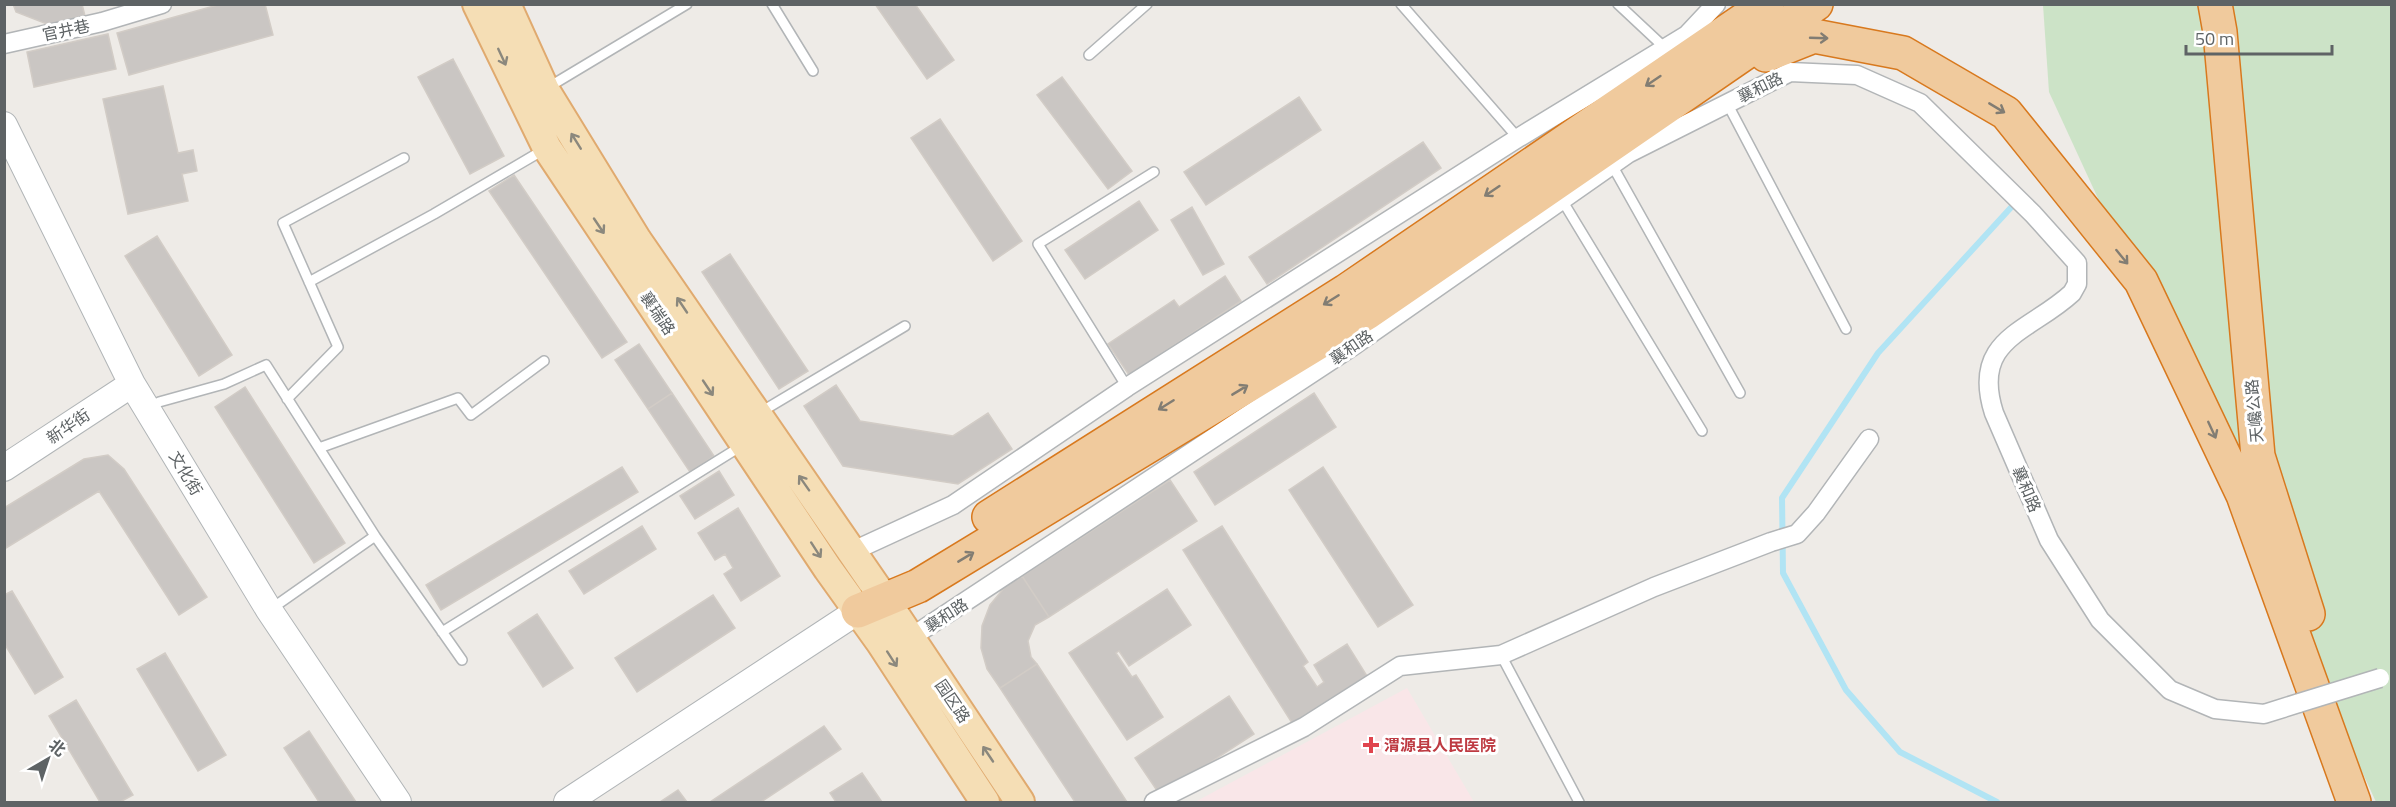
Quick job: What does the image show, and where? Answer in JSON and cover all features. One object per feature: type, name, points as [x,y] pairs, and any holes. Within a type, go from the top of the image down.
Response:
[{"type":"highway","points":[[872,606],[905,570],[1346,291],[1735,11],[1767,4]]},
{"type":"highway","points":[[872,606],[918,586],[1367,313],[1816,4]]},
{"type":"highway","name":"天巉公路","points":[[2218,14],[2258,456],[2328,675],[2365,802]]},
{"type":"highway","points":[[1706,79],[1814,36],[1904,53],[2006,113],[2141,281],[2243,495],[2354,802]]},
{"type":"main road","name":"襄瑞路","points":[[477,4],[547,148],[746,444],[872,606]]},
{"type":"main road","name":"襄瑞路","points":[[506,4],[545,90],[637,240],[851,552],[872,606]]},
{"type":"main road","name":"文化街","points":[[4,125],[132,384],[269,610],[398,802]]},
{"type":"main road","name":"新华街","points":[[4,468],[132,384]]},
{"type":"main road","name":"园区路","points":[[872,606],[910,638],[1020,802]]},
{"type":"main road","name":"园区路","points":[[872,606],[985,802]]},
{"type":"main road","points":[[567,802],[872,606]]},
{"type":"street","name":"官井巷","points":[[4,44],[102,22],[162,4]]},
{"type":"street","points":[[851,552],[953,504],[1127,387],[1518,138],[1687,35],[1735,11]]},
{"type":"street","name":"襄和路","points":[[910,638],[1356,344],[1629,153],[1790,72],[1857,75],[1920,103],[2033,214],[2077,263],[2077,284],[2064,300],[2004,343],[1994,359],[1988,377],[1989,395],[1994,413],[2049,540],[2100,620],[2170,690],[2215,709],[2264,714],[2386,678]]},
{"type":"street","points":[[1154,802],[1304,727],[1400,666],[1501,655],[1654,587],[1797,534],[1816,513],[1869,439]]},
{"type":"lane","points":[[545,90],[687,4]]},
{"type":"lane","points":[[772,4],[813,71]]},
{"type":"lane","points":[[1089,55],[1147,4]]},
{"type":"lane","points":[[1401,4],[1518,138]]},
{"type":"lane","points":[[1618,4],[1665,48]]},
{"type":"lane","points":[[1727,103],[1846,329]]},
{"type":"lane","points":[[309,282],[434,214],[547,148]]},
{"type":"lane","points":[[287,399],[338,347],[283,223],[404,158]]},
{"type":"lane","points":[[1612,165],[1740,393]]},
{"type":"lane","points":[[1127,387],[1038,243],[1154,172]]},
{"type":"lane","points":[[1562,200],[1702,431]]},
{"type":"lane","points":[[757,415],[905,326]]},
{"type":"lane","points":[[319,448],[458,398],[471,415],[544,361]]},
{"type":"lane","points":[[159,402],[224,384],[266,365],[375,536],[462,660]]},
{"type":"lane","points":[[442,632],[746,444]]},
{"type":"lane","points":[[269,610],[375,536]]},
{"type":"lane","points":[[1501,655],[1579,802]]},
{"type":"shaded area","name":"渭源县人民医院","points":[[1407,688],[1474,802],[1195,802]]},
{"type":"green space","points":[[2043,5],[2391,5],[2391,802],[2376,802],[2049,92]]},
{"type":"building","points":[[13,4],[82,4],[85,16],[52,26],[16,12]]},
{"type":"building","points":[[221,4],[265,4],[273,35],[129,75],[117,33]]},
{"type":"building","points":[[875,4],[915,4],[954,60],[927,79]]},
{"type":"building","points":[[108,34],[116,69],[34,87],[27,52]]},
{"type":"building","points":[[453,59],[504,156],[470,174],[418,77]]},
{"type":"building","points":[[1062,77],[1132,171],[1108,189],[1037,95]]},
{"type":"building","points":[[163,86],[178,153],[193,150],[197,171],[182,174],[188,201],[128,214],[103,99]]},
{"type":"building","points":[[1299,97],[1321,130],[1206,205],[1184,172]]},
{"type":"building","points":[[940,119],[1022,241],[993,261],[911,138]]},
{"type":"building","points":[[1423,142],[1441,168],[1267,284],[1249,257]]},
{"type":"building","points":[[514,175],[627,342],[602,358],[489,191]]},
{"type":"building","points":[[1139,201],[1158,230],[1085,279],[1065,250]]},
{"type":"building","points":[[1192,207],[1224,264],[1203,275],[1171,220]]},
{"type":"building","points":[[157,236],[232,355],[199,376],[125,256]]},
{"type":"building","points":[[730,254],[808,371],[779,389],[702,272]]},
{"type":"building","points":[[1225,276],[1241,301],[1129,375],[1108,344],[1174,300],[1179,307]]},
{"type":"building","points":[[639,344],[672,393],[648,409],[615,360]]},
{"type":"building","points":[[836,385],[860,421],[953,436],[988,413],[1012,449],[958,484],[843,466],[804,406]]},
{"type":"building","points":[[245,387],[345,543],[314,563],[215,407]]},
{"type":"building","points":[[672,393],[714,456],[690,472],[648,409]]},
{"type":"building","points":[[1314,393],[1336,427],[1215,505],[1194,472]]},
{"type":"building","points":[[108,455],[124,469],[207,597],[179,615],[99,491],[6,548],[4,546],[4,508],[84,459]]},
{"type":"building","points":[[622,467],[638,492],[441,610],[426,585]]},
{"type":"building","points":[[1323,467],[1413,605],[1378,627],[1289,490]]},
{"type":"building","points":[[719,471],[734,495],[695,519],[680,496]]},
{"type":"building","points":[[1170,480],[1197,521],[1049,617],[1022,576]]},
{"type":"building","points":[[738,508],[780,576],[741,601],[724,574],[733,568],[725,554],[715,560],[698,533]]},
{"type":"building","points":[[642,526],[656,549],[584,594],[569,571]]},
{"type":"building","points":[[1222,526],[1308,662],[1303,666],[1317,687],[1324,682],[1314,665],[1347,644],[1367,676],[1292,723],[1183,550]]},
{"type":"building","points":[[1022,576],[1049,617],[1035,625],[1028,641],[1031,657],[1037,664],[1000,688],[987,669],[981,648],[982,626],[990,605],[1004,588]]},
{"type":"building","points":[[1167,589],[1191,625],[1129,666],[1119,651],[1116,653],[1132,677],[1136,675],[1163,717],[1127,740],[1069,653]]},
{"type":"building","points":[[12,591],[63,677],[35,694],[4,643],[4,595]]},
{"type":"building","points":[[713,595],[735,628],[637,692],[615,658]]},
{"type":"building","points":[[537,614],[573,668],[543,687],[508,633]]},
{"type":"building","points":[[165,653],[226,755],[198,771],[137,669]]},
{"type":"building","points":[[1037,664],[1127,802],[1075,802],[1000,688]]},
{"type":"building","points":[[1229,696],[1254,734],[1160,795],[1135,758]]},
{"type":"building","points":[[76,700],[133,795],[120,802],[100,802],[49,716]]},
{"type":"building","points":[[824,726],[841,749],[761,802],[710,802]]},
{"type":"building","points":[[309,731],[356,802],[319,802],[284,748]]},
{"type":"building","points":[[862,773],[882,802],[836,802],[830,793]]},
{"type":"building","points":[[678,790],[687,802],[660,802]]},
{"type":"waterway","points":[[1997,802],[1900,752],[1846,690],[1783,573],[1782,498],[1878,353],[2016,202]]},
{"type":"place","name":"渭源县人民医院","points":[[1371,745]]}]
